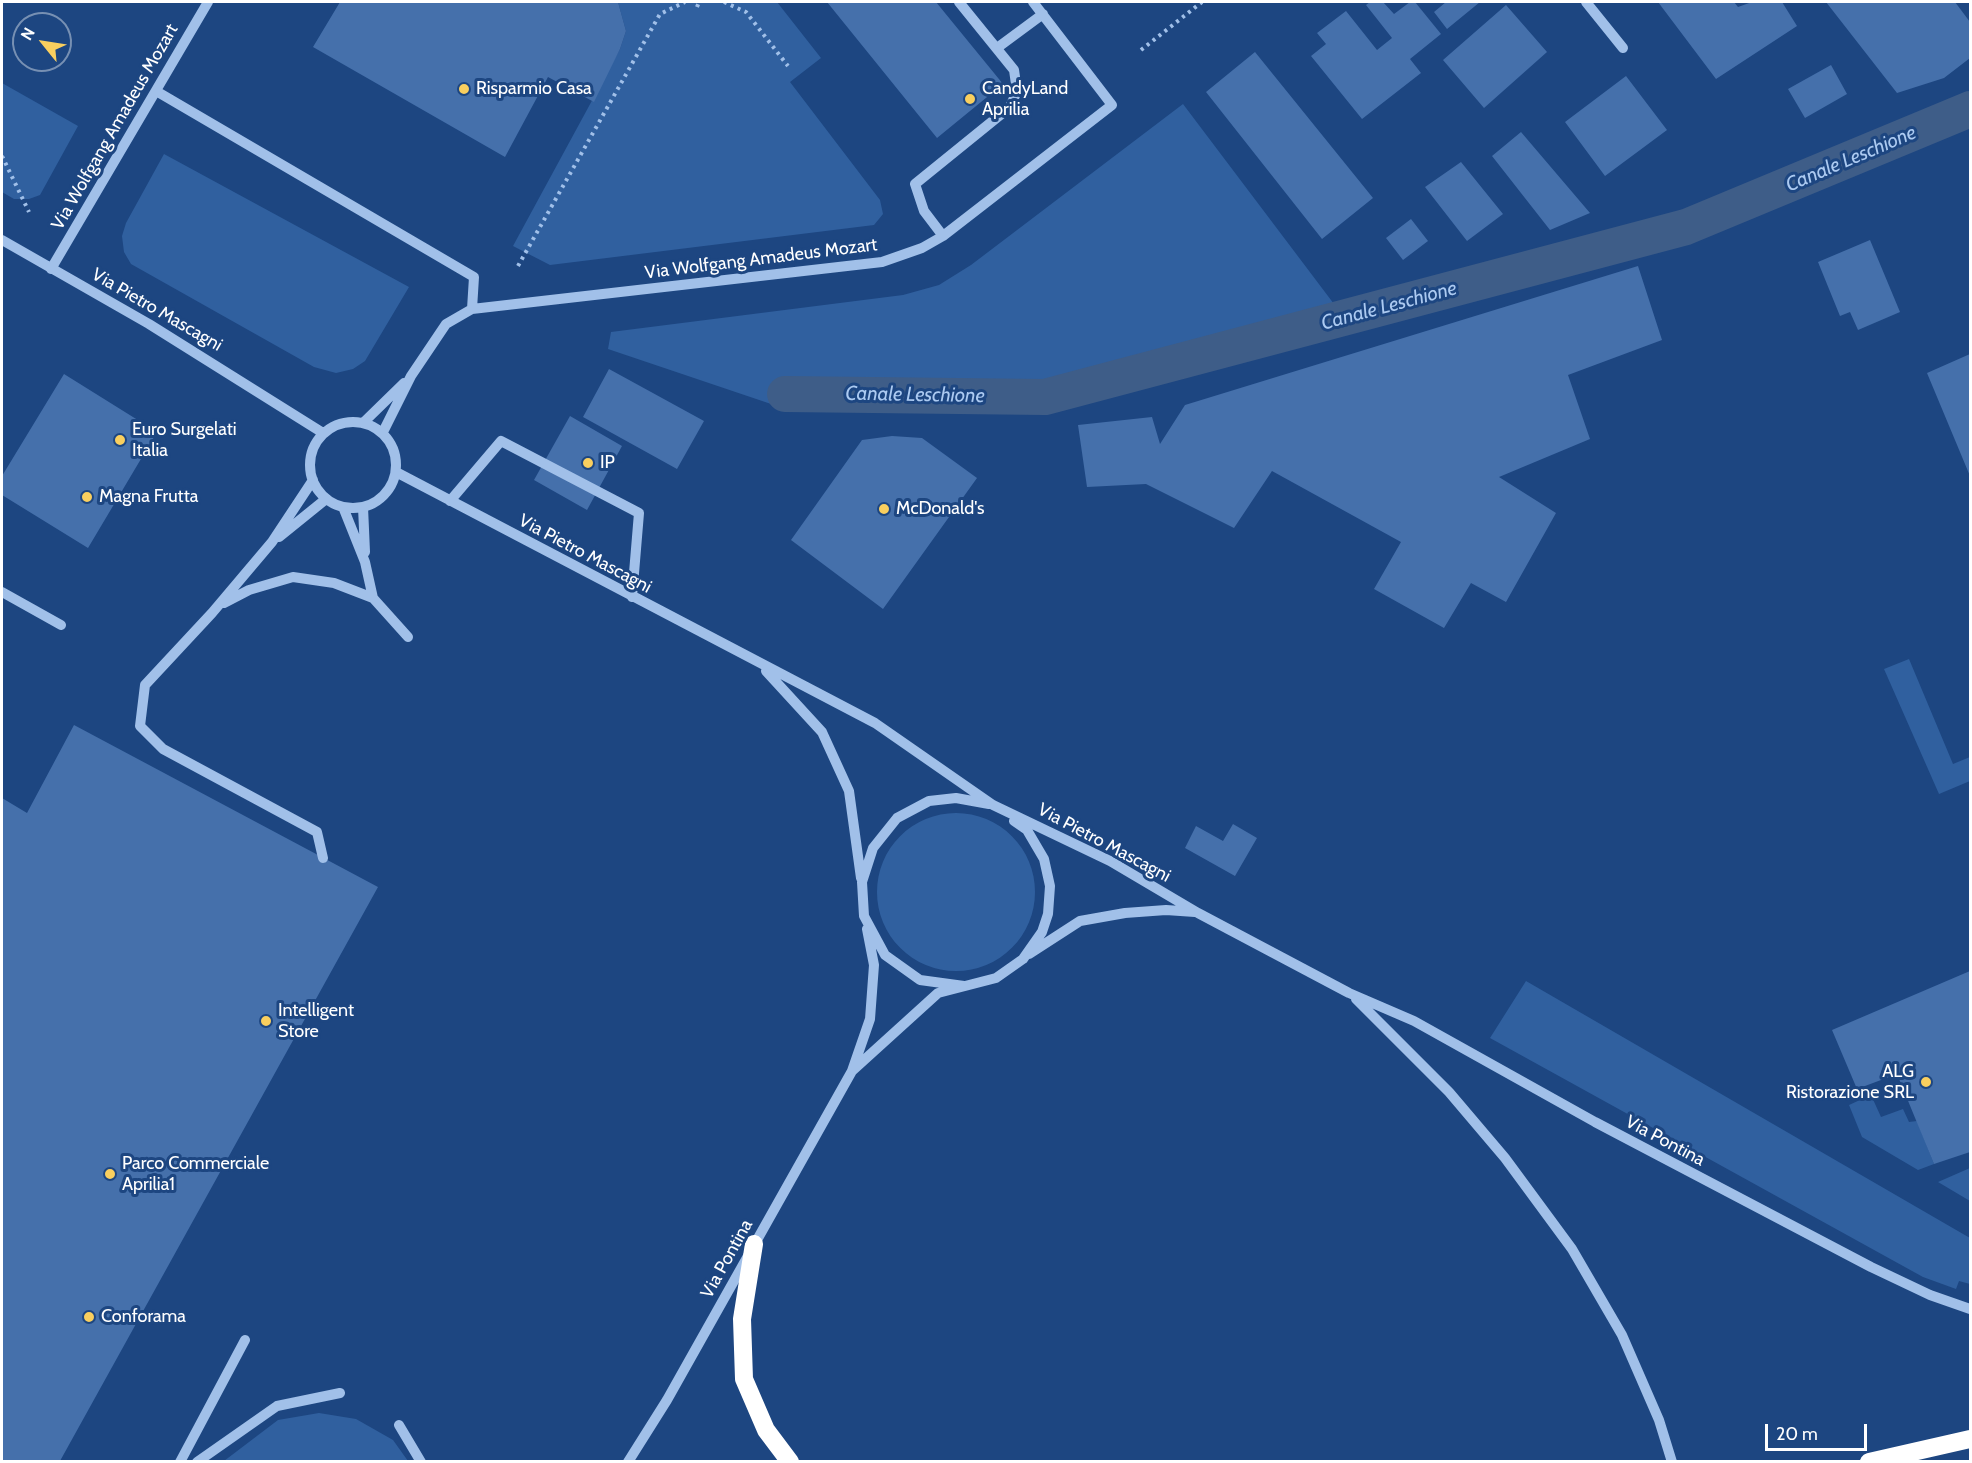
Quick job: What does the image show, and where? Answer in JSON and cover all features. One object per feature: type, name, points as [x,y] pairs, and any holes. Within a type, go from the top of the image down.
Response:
[{"type":"highway","points":[[754,1244],[742,1319],[744,1379],[766,1430],[790,1461]]},
{"type":"highway","points":[[1869,1461],[1971,1439]]},
{"type":"street","name":"Via Wolfgang Amadeus Mozart","points":[[51,269],[208,2]]},
{"type":"street","points":[[943,236],[924,211],[915,184],[1010,107],[1017,91],[1014,70],[960,2]]},
{"type":"street","name":"Via Wolfgang Amadeus Mozart","points":[[382,432],[411,376],[446,324],[472,309],[882,262],[922,248],[943,236],[1112,105],[1033,2]]},
{"type":"street","points":[[1586,2],[1623,48]]},
{"type":"street","points":[[997,48],[1043,14]]},
{"type":"street","points":[[156,91],[474,277],[472,309]]},
{"type":"street","name":"Via Pietro Mascagni","points":[[2,240],[168,335],[323,433]]},
{"type":"street","name":"Via Wolfgang Amadeus Mozart","points":[[364,422],[411,376]]},
{"type":"street","points":[[349,421],[364,422],[382,432],[392,444],[396,457],[396,472],[391,486],[382,497],[363,507],[343,507],[326,499],[312,480],[309,459],[314,445],[323,433],[335,424],[349,421]]},
{"type":"street","points":[[450,501],[501,441],[639,513],[633,597]]},
{"type":"street","name":"Via Pietro Mascagni","points":[[396,472],[875,723],[1027,830],[1044,859],[1050,886],[1048,914],[1042,932],[1023,958]]},
{"type":"street","points":[[312,480],[272,542],[219,606],[145,685],[140,726],[164,749],[317,832],[323,858]]},
{"type":"street","points":[[272,542],[326,499]]},
{"type":"street","points":[[343,507],[365,562],[374,598],[408,637]]},
{"type":"street","points":[[363,507],[365,562]]},
{"type":"street","points":[[219,606],[249,590],[293,577],[334,583],[374,598]]},
{"type":"street","points":[[2,592],[62,626]]},
{"type":"street","name":"Via Pietro Mascagni","points":[[759,664],[822,732],[849,791],[862,882],[864,916],[874,965],[870,1019],[852,1071]]},
{"type":"street","name":"Via Pietro Mascagni","points":[[862,882],[873,848],[897,818],[929,801],[956,798],[993,805],[1110,861],[1198,913],[1349,993]]},
{"type":"street","name":"Via Pietro Mascagni","points":[[852,1071],[938,993],[996,978],[1080,921],[1125,913],[1166,910],[1198,913]]},
{"type":"street","name":"Via Pietro Mascagni","points":[[864,916],[885,955],[902,968],[920,980],[964,986]]},
{"type":"street","points":[[1349,993],[1392,1032],[1449,1092],[1505,1158],[1572,1249],[1622,1335],[1659,1420],[1672,1461]]},
{"type":"street","name":"Via Pontina","points":[[1349,993],[1414,1021],[1595,1122],[1871,1267],[1930,1295],[1971,1309]]},
{"type":"street","name":"Via Pontina","points":[[628,1461],[667,1400],[852,1071]]},
{"type":"street","points":[[180,1461],[245,1340]]},
{"type":"street","points":[[197,1461],[277,1406],[340,1393]]},
{"type":"street","points":[[399,1425],[421,1461]]},
{"type":"path","points":[[518,266],[660,14],[685,2]]},
{"type":"path","points":[[697,7],[699,2]]},
{"type":"path","points":[[724,2],[746,12],[788,66]]},
{"type":"path","points":[[1141,50],[1202,2]]},
{"type":"path","points":[[2,156],[29,212]]},
{"type":"shaded area","points":[[618,2],[777,2],[821,58],[790,82],[880,200],[883,214],[874,225],[550,265],[513,246],[620,49],[626,31]]},
{"type":"shaded area","points":[[2,83],[78,126],[40,195],[29,199],[14,199],[2,192]]},
{"type":"shaded area","points":[[1183,104],[1337,308],[1041,390],[782,382],[777,406],[608,349],[611,332],[903,295],[939,285],[971,265]]},
{"type":"shaded area","points":[[164,154],[409,287],[365,361],[353,369],[336,373],[314,367],[131,264],[124,252],[122,236],[126,223]]},
{"type":"shaded area","points":[[1909,659],[1953,764],[1970,757],[1970,781],[1939,794],[1884,669]]},
{"type":"shaded area","points":[[956,813],[971,814],[986,819],[1000,826],[1012,836],[1022,848],[1029,862],[1034,877],[1034,907],[1029,922],[1022,936],[1012,948],[1000,958],[986,965],[971,970],[956,971],[941,970],[926,965],[912,958],[900,948],[890,936],[883,922],[878,907],[877,892],[878,877],[883,862],[890,848],[900,836],[912,826],[926,819],[941,814]]},
{"type":"shaded area","points":[[1526,981],[1970,1238],[1970,1284],[1959,1281],[1956,1289],[1923,1277],[1490,1038]]},
{"type":"shaded area","points":[[1871,1095],[1881,1117],[1903,1109],[1909,1122],[1917,1121],[1934,1164],[1918,1170],[1862,1137],[1849,1105]]},
{"type":"shaded area","points":[[1970,1168],[1970,1201],[1938,1182]]},
{"type":"shaded area","points":[[319,1413],[356,1419],[393,1440],[408,1461],[224,1461],[278,1420]]},
{"type":"building","name":"Risparmio Casa","points":[[340,2],[618,2],[626,31],[620,49],[594,102],[548,77],[505,157],[313,47]]},
{"type":"building","points":[[827,2],[936,2],[1003,84],[937,138]]},
{"type":"building","points":[[1370,2],[1383,2],[1394,14],[1410,2],[1415,2],[1441,34],[1410,59],[1421,73],[1362,119],[1311,56],[1326,44],[1317,33],[1346,11],[1377,50],[1392,38],[1366,5]]},
{"type":"building","points":[[1446,2],[1480,2],[1447,29],[1434,12]]},
{"type":"building","points":[[1658,2],[1734,2],[1738,7],[1752,2],[1782,2],[1797,26],[1716,79]]},
{"type":"building","points":[[1826,2],[1955,2],[1970,22],[1970,58],[1944,78],[1897,93]]},
{"type":"building","points":[[1506,5],[1547,52],[1484,108],[1443,60]]},
{"type":"building","points":[[1255,52],[1373,198],[1322,239],[1206,92]]},
{"type":"building","points":[[1831,65],[1847,94],[1805,118],[1788,89]]},
{"type":"building","points":[[1626,76],[1667,130],[1605,176],[1565,122]]},
{"type":"building","points":[[1521,132],[1590,213],[1550,230],[1492,156]]},
{"type":"building","points":[[1461,162],[1503,214],[1467,241],[1425,187]]},
{"type":"building","points":[[1411,219],[1428,241],[1403,260],[1386,238]]},
{"type":"building","points":[[1870,240],[1900,312],[1858,330],[1850,312],[1840,316],[1818,262]]},
{"type":"building","points":[[1638,266],[1662,340],[1568,375],[1590,439],[1499,477],[1556,513],[1506,602],[1471,583],[1444,628],[1374,589],[1401,542],[1272,471],[1234,528],[1146,484],[1087,487],[1078,425],[1152,417],[1160,444],[1185,405]]},
{"type":"building","points":[[1970,354],[1970,476],[1927,373]]},
{"type":"building","points":[[609,369],[704,421],[677,469],[583,417]]},
{"type":"building","points":[[64,374],[157,432],[88,548],[2,495],[2,476]]},
{"type":"building","points":[[570,416],[622,446],[587,510],[534,480]]},
{"type":"building","name":"McDonald's","points":[[892,436],[922,438],[977,478],[883,609],[791,540],[862,440]]},
{"type":"building","name":"Parco Commerciale Aprilia1","points":[[74,725],[378,887],[60,1461],[2,1461],[2,798],[27,813]]},
{"type":"building","points":[[1233,824],[1257,838],[1235,876],[1185,848],[1196,826],[1223,841]]},
{"type":"building","name":"ALG Ristorazione SRL","points":[[1970,971],[1970,1152],[1934,1164],[1897,1074],[1857,1089],[1832,1030]]},
{"type":"waterway","name":"Canale Leschione","points":[[785,394],[1045,397],[1686,227],[1970,109]]},
{"type":"place","name":"Risparmio Casa","points":[[464,89]]},
{"type":"place","name":"CandyLand Aprilia","points":[[970,99]]},
{"type":"place","name":"Euro Surgelati Italia","points":[[120,440]]},
{"type":"place","name":"IP","points":[[588,463]]},
{"type":"place","name":"Magna Frutta","points":[[87,497]]},
{"type":"place","name":"McDonald's","points":[[884,509]]},
{"type":"place","name":"Intelligent Store","points":[[266,1021]]},
{"type":"place","name":"ALG Ristorazione SRL","points":[[1926,1082]]},
{"type":"place","name":"Parco Commerciale Aprilia1","points":[[110,1174]]},
{"type":"place","name":"Conforama","points":[[89,1317]]}]
